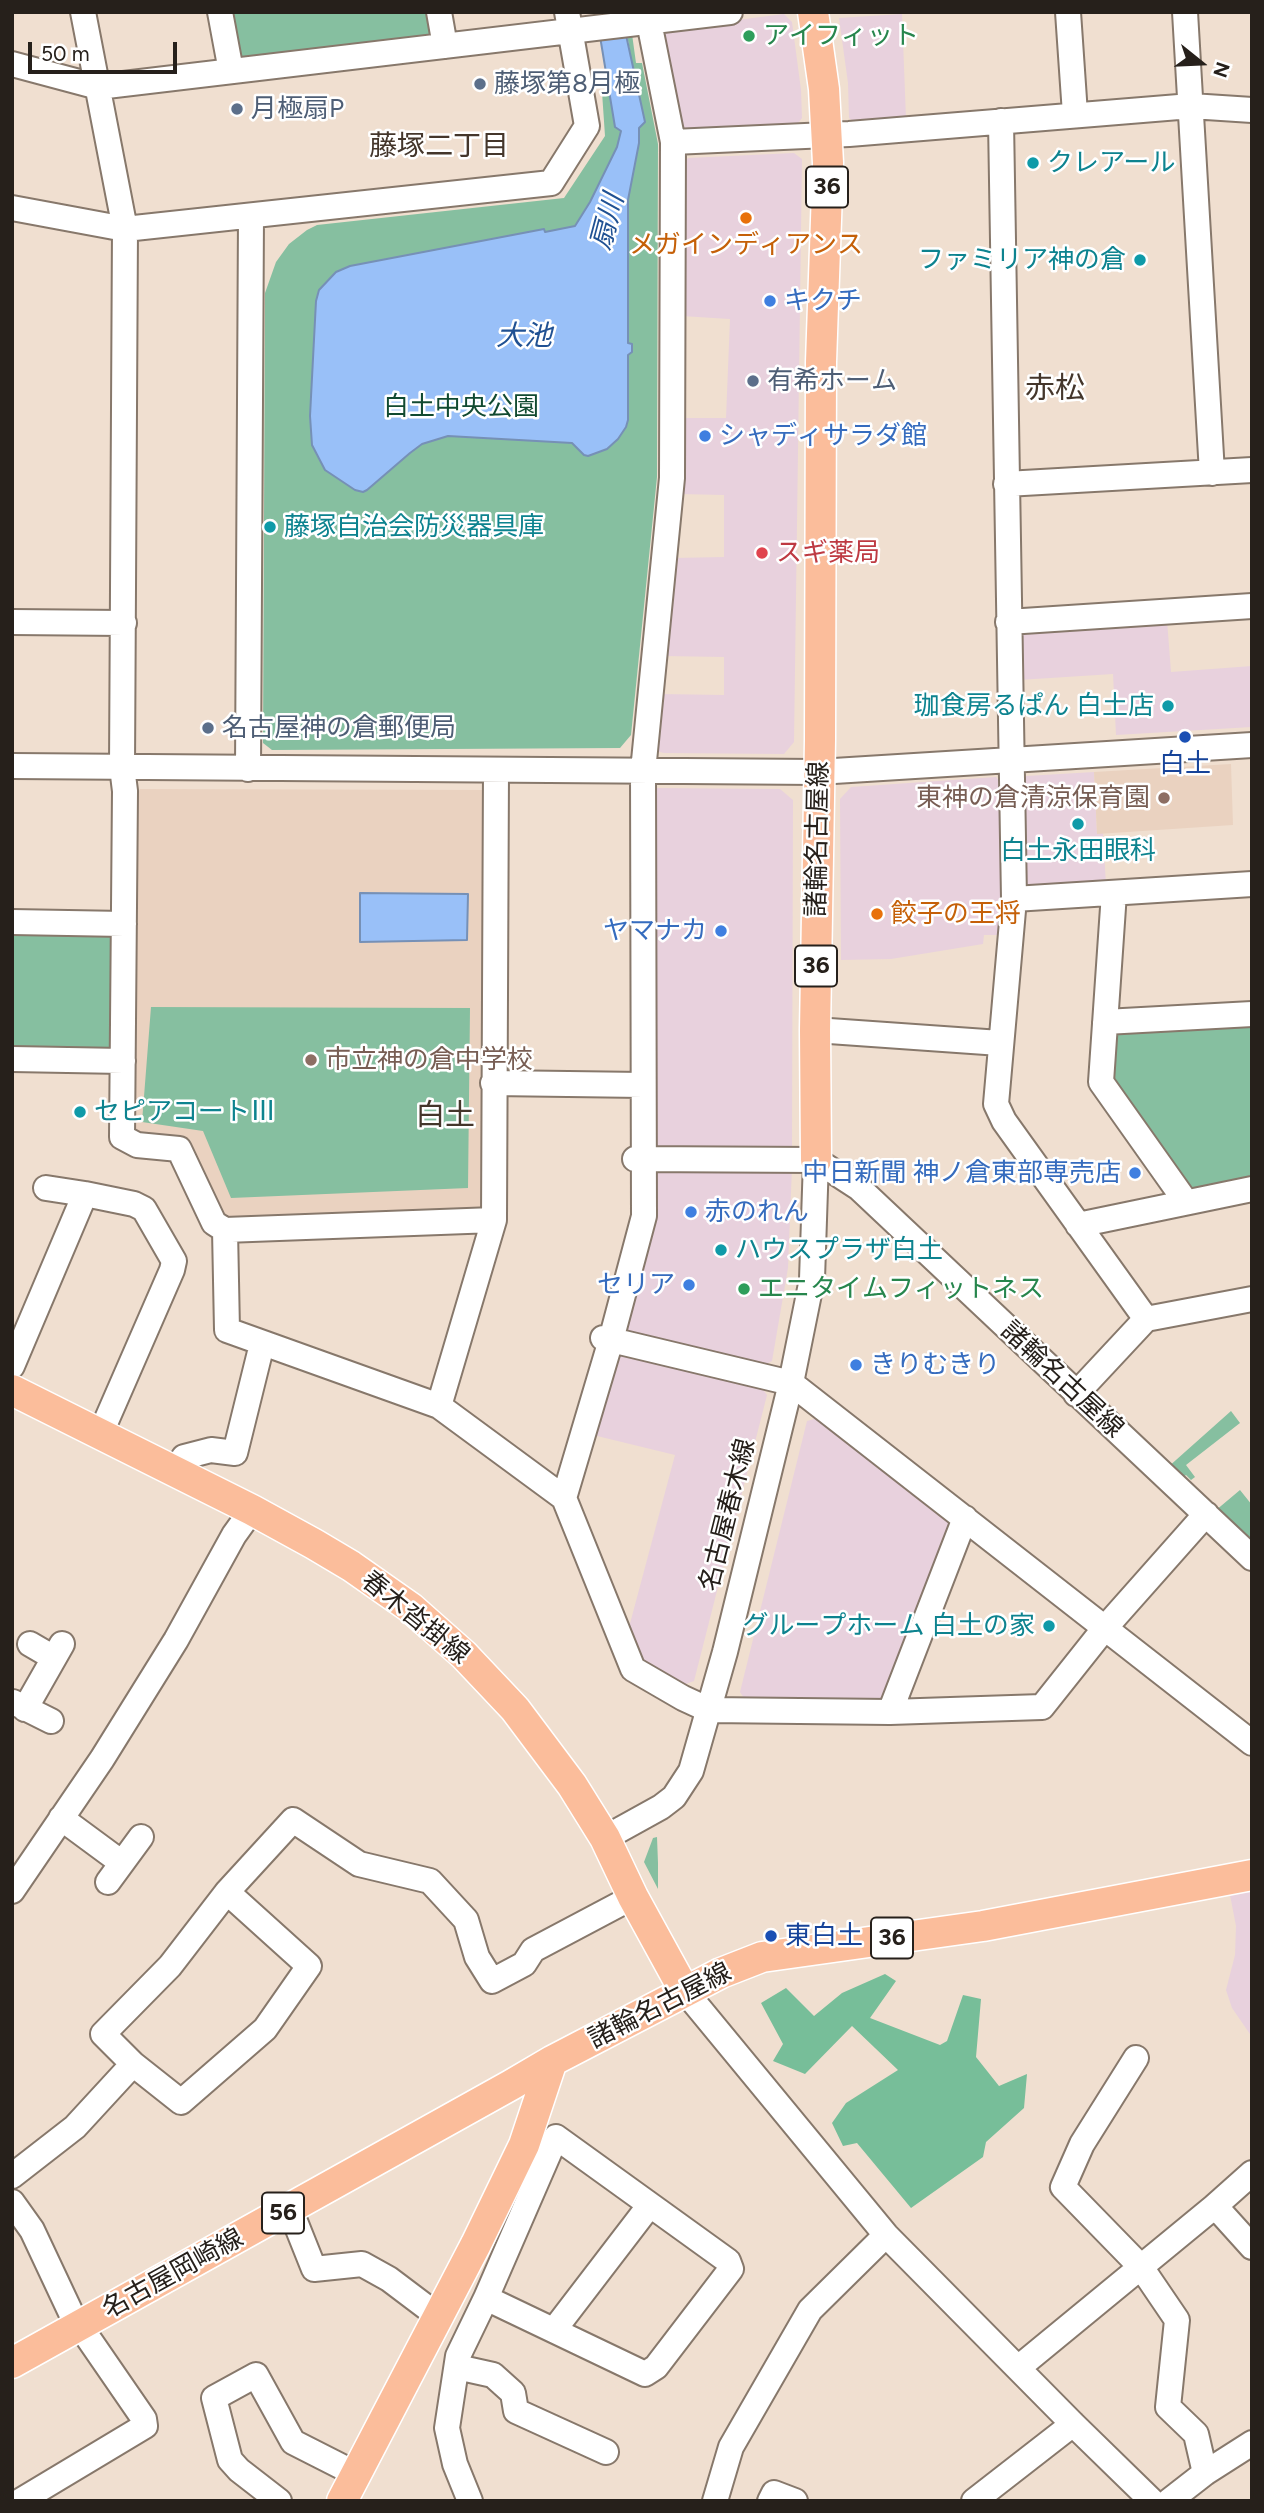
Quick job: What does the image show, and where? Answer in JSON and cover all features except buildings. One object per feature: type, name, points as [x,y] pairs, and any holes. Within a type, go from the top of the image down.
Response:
[{"type":"main road","name":"諸輪名古屋線","points":[[813,12],[827,136],[821,362],[816,1160]]},
{"type":"main road","name":"春木沓掛線","points":[[13,1385],[100,1435],[252,1510],[314,1544],[377,1583],[411,1608],[464,1655],[514,1709],[572,1785],[605,1838],[633,1897],[684,1990]]},
{"type":"main road","name":"諸輪名古屋線","points":[[552,2061],[684,1990],[762,1957],[995,1924],[1252,1875]]},
{"type":"main road","points":[[342,2501],[482,2231],[523,2145],[543,2130],[552,2061]]},
{"type":"main road","name":"名古屋岡崎線","points":[[12,2363],[552,2061]]},
{"type":"street","points":[[83,12],[125,229],[122,1137],[137,1145],[179,1149],[214,1223],[225,1230],[495,1220]]},
{"type":"street","points":[[220,12],[231,71]]},
{"type":"street","points":[[439,12],[445,46]]},
{"type":"street","points":[[12,64],[98,86],[445,46],[569,21],[596,29],[641,20],[730,12]]},
{"type":"street","points":[[1068,12],[1075,114]]},
{"type":"street","points":[[1185,12],[1212,473]]},
{"type":"street","points":[[564,1498],[644,1216],[639,1158],[643,1085],[643,771],[672,478],[673,142],[641,20]]},
{"type":"street","points":[[12,208],[125,229],[551,183],[587,126],[569,21]]},
{"type":"street","points":[[673,142],[827,136],[1191,106],[1252,110]]},
{"type":"street","points":[[1001,121],[1014,899],[996,1104],[1004,1121],[1146,1319]]},
{"type":"street","points":[[248,769],[251,216]]},
{"type":"street","points":[[1006,484],[1252,470]]},
{"type":"street","points":[[1008,622],[1252,606]]},
{"type":"street","points":[[12,622],[124,623]]},
{"type":"street","points":[[12,766],[496,770],[530,778],[602,779],[643,771],[818,772],[1252,745]]},
{"type":"street","points":[[439,1406],[495,1220],[493,1083],[496,770]]},
{"type":"street","points":[[1014,899],[1252,884]]},
{"type":"street","points":[[1114,893],[1101,1082],[1186,1202]]},
{"type":"street","points":[[12,922],[124,923]]},
{"type":"street","points":[[1105,1022],[1252,1014]]},
{"type":"street","points":[[815,1030],[1000,1043]]},
{"type":"street","points":[[12,1059],[123,1061]]},
{"type":"street","points":[[493,1083],[643,1085]]},
{"type":"street","points":[[639,1158],[816,1160]]},
{"type":"street","name":"名古屋春木線","points":[[605,1838],[662,1807],[674,1797],[691,1771],[709,1710],[791,1383],[812,1279],[816,1160]]},
{"type":"street","name":"諸輪名古屋線","points":[[816,1160],[859,1188],[1252,1558]]},
{"type":"street","points":[[46,1188],[134,1204],[144,1209],[174,1261],[100,1435]]},
{"type":"street","points":[[1078,1225],[1252,1189]]},
{"type":"street","points":[[13,1385],[85,1194]]},
{"type":"street","points":[[225,1230],[227,1330],[439,1406],[564,1498],[633,1670],[709,1710],[890,1712],[1042,1707],[1104,1629],[1206,1514]]},
{"type":"street","points":[[1076,1394],[1146,1319],[1252,1299]]},
{"type":"street","points":[[607,1339],[791,1383],[1252,1743]]},
{"type":"street","points":[[174,1472],[184,1457],[211,1450],[235,1453],[262,1344]]},
{"type":"street","points":[[12,1891],[102,1759],[176,1640],[234,1535],[252,1510]]},
{"type":"street","points":[[890,1712],[965,1518]]},
{"type":"street","points":[[30,1644],[58,1651],[19,1705],[51,1721]]},
{"type":"street","points":[[61,1818],[115,1872],[141,1837]]},
{"type":"street","points":[[227,1892],[309,1966],[265,2029],[181,2102],[133,2064],[103,2034],[170,1966],[227,1892],[293,1820],[359,1864],[430,1881],[466,1920],[477,1957],[492,1981],[524,1964],[533,1950],[633,1897]]},
{"type":"street","points":[[684,1990],[886,2235],[1152,2501]]},
{"type":"street","points":[[1136,2058],[1082,2144],[1063,2187],[1141,2267],[1177,2320],[1168,2407],[1196,2434],[1205,2473]]},
{"type":"street","points":[[12,2176],[75,2127],[133,2064]]},
{"type":"street","points":[[470,2501],[455,2464],[447,2428],[458,2356],[486,2298],[543,2130],[728,2261],[731,2269],[656,2367],[645,2374],[486,2298]]},
{"type":"street","points":[[1018,2368],[1252,2173]]},
{"type":"street","points":[[12,2202],[32,2230],[79,2326],[144,2420],[145,2426],[20,2501]]},
{"type":"street","points":[[554,2330],[649,2206]]},
{"type":"street","points":[[1215,2206],[1252,2247]]},
{"type":"street","points":[[290,2209],[314,2269],[362,2264],[389,2278],[438,2316]]},
{"type":"street","points":[[715,2501],[731,2447],[810,2310],[886,2235]]},
{"type":"street","points":[[457,2367],[493,2375],[513,2393],[516,2411],[606,2452]]},
{"type":"street","points":[[279,2501],[230,2460],[214,2398],[256,2375],[293,2442],[355,2474]]},
{"type":"street","points":[[974,2501],[1073,2424]]},
{"type":"street","points":[[1169,2501],[1205,2473],[1252,2443]]},
{"type":"street","points":[[770,2501],[774,2493],[795,2501]]},
{"type":"shaded area","points":[[784,14],[792,22],[801,90],[802,118],[796,126],[687,132],[678,124],[662,35],[667,29]]},
{"type":"shaded area","points":[[902,14],[906,119],[855,123],[849,118],[848,83],[839,18]]},
{"type":"shaded area","points":[[794,153],[802,159],[794,742],[784,754],[655,751],[659,694],[724,695],[724,657],[663,656],[673,558],[724,557],[724,495],[679,494],[681,418],[726,418],[730,319],[681,316],[682,165],[688,158]]},
{"type":"shaded area","points":[[1167,620],[1171,672],[1252,666],[1252,727],[1116,735],[1113,674],[1019,680],[1018,636],[1023,629]]},
{"type":"shaded area","name":"東神の倉清涼保育園","points":[[1231,764],[1233,825],[1097,834],[1094,772]]},
{"type":"shaded area","points":[[1094,772],[1097,833],[1103,833],[1106,885],[1028,889],[1022,884],[1021,783],[1026,776]]},
{"type":"shaded area","points":[[996,777],[1003,785],[1002,935],[984,935],[983,944],[891,959],[841,960],[840,799],[851,787]]},
{"type":"shaded area","points":[[657,788],[780,789],[793,800],[792,1149],[653,1148],[652,797]]},
{"type":"shaded area","name":"市立神の倉中学校","points":[[140,789],[482,790],[487,798],[482,1211],[228,1221],[222,1217],[190,1139],[138,1135],[134,1131],[135,797]]},
{"type":"shaded area","name":"ハウスプラザ白土","points":[[792,1167],[788,1268],[772,1361],[760,1367],[629,1335],[624,1330],[653,1169]]},
{"type":"shaded area","points":[[625,1352],[759,1384],[767,1395],[694,1681],[680,1686],[641,1667],[628,1631],[675,1455],[593,1435],[617,1356]]},
{"type":"shaded area","points":[[818,1418],[950,1520],[951,1526],[887,1694],[880,1702],[748,1704],[740,1692],[807,1421]]},
{"type":"shaded area","points":[[1252,1891],[1252,2037],[1232,2008],[1226,1990],[1235,1955],[1236,1926],[1230,1895]]},
{"type":"green space","points":[[229,12],[431,12],[435,31],[428,39],[246,59],[238,55]]},
{"type":"green space","name":"白土中央公園","points":[[632,34],[636,63],[642,63],[658,144],[657,477],[631,735],[620,748],[272,750],[263,743],[265,293],[276,262],[289,244],[317,225],[564,198],[605,136],[602,92],[636,83],[627,35]]},
{"type":"green space","points":[[12,932],[115,936],[115,1043],[106,1050],[12,1050]]},
{"type":"green space","points":[[151,1007],[470,1008],[468,1188],[231,1198],[203,1131],[142,1122]]},
{"type":"green space","points":[[1252,1023],[1252,1180],[1196,1191],[1187,1188],[1110,1079],[1113,1035],[1120,1031]]},
{"type":"green space","points":[[1231,1411],[1240,1423],[1186,1465],[1195,1477],[1191,1480],[1186,1475],[1181,1479],[1167,1468]]},
{"type":"green space","points":[[1240,1490],[1252,1505],[1252,1548],[1215,1511]]},
{"type":"green space","points":[[657,1837],[658,1889],[644,1862],[653,1838]]},
{"type":"green space","points":[[885,1974],[896,1981],[870,2018],[940,2045],[947,2041],[963,1995],[981,1999],[976,2057],[999,2086],[1027,2074],[1024,2108],[986,2142],[983,2157],[911,2208],[857,2143],[843,2146],[832,2123],[846,2103],[898,2070],[852,2026],[805,2074],[773,2061],[783,2044],[761,2003],[786,1988],[814,2016],[842,1993]]},
{"type":"water","name":"大池","points":[[596,12],[621,12],[645,122],[639,128],[639,143],[628,200],[628,343],[632,344],[632,352],[628,355],[626,427],[607,449],[588,456],[572,443],[448,436],[422,444],[367,490],[355,490],[325,470],[312,445],[310,416],[316,301],[319,290],[336,272],[350,266],[544,229],[545,232],[575,226],[617,147],[621,131],[615,127]]},
{"type":"water","points":[[360,893],[468,894],[467,940],[360,942]]},
{"type":"place","name":"アイフィット","points":[[749,36]]},
{"type":"place","name":"藤塚第8月極","points":[[480,84]]},
{"type":"place","name":"月極扇P","points":[[237,109]]},
{"type":"place","name":"クレアール","points":[[1033,163]]},
{"type":"place","name":"メガインディアンス","points":[[746,218]]},
{"type":"place","name":"ファミリア神の倉","points":[[1140,260]]},
{"type":"place","name":"キクチ","points":[[770,301]]},
{"type":"place","name":"有希ホーム","points":[[753,381]]},
{"type":"place","name":"シャディサラダ館","points":[[705,436]]},
{"type":"place","name":"藤塚自治会防災器具庫","points":[[270,527]]},
{"type":"place","name":"スギ薬局","points":[[762,553]]},
{"type":"place","name":"珈食房るぱん 白土店","points":[[1168,706]]},
{"type":"place","name":"名古屋神の倉郵便局","points":[[208,728]]},
{"type":"place","name":"白土","points":[[1185,737]]},
{"type":"place","name":"東神の倉清涼保育園","points":[[1164,798]]},
{"type":"place","name":"白土永田眼科","points":[[1078,824]]},
{"type":"place","name":"餃子の王将","points":[[877,914]]},
{"type":"place","name":"ヤマナカ","points":[[721,931]]},
{"type":"place","name":"市立神の倉中学校","points":[[311,1060]]},
{"type":"place","name":"セピアコートⅢ","points":[[80,1112]]},
{"type":"place","name":"中日新聞 神ノ倉東部専売店","points":[[1135,1173]]},
{"type":"place","name":"赤のれん","points":[[691,1212]]},
{"type":"place","name":"ハウスプラザ白土","points":[[721,1250]]},
{"type":"place","name":"セリア","points":[[689,1285]]},
{"type":"place","name":"エニタイムフィットネス","points":[[744,1289]]},
{"type":"place","name":"きりむきり","points":[[856,1365]]},
{"type":"place","name":"グループホーム 白土の家","points":[[1049,1626]]},
{"type":"place","name":"東白土","points":[[771,1936]]},
{"type":"district","name":"藤塚二丁目","points":[[439,147]]},
{"type":"district","name":"赤松","points":[[1055,389]]},
{"type":"district","name":"白土","points":[[445,1116]]},
{"type":"water label","name":"扇川","points":[[608,222]]}]
